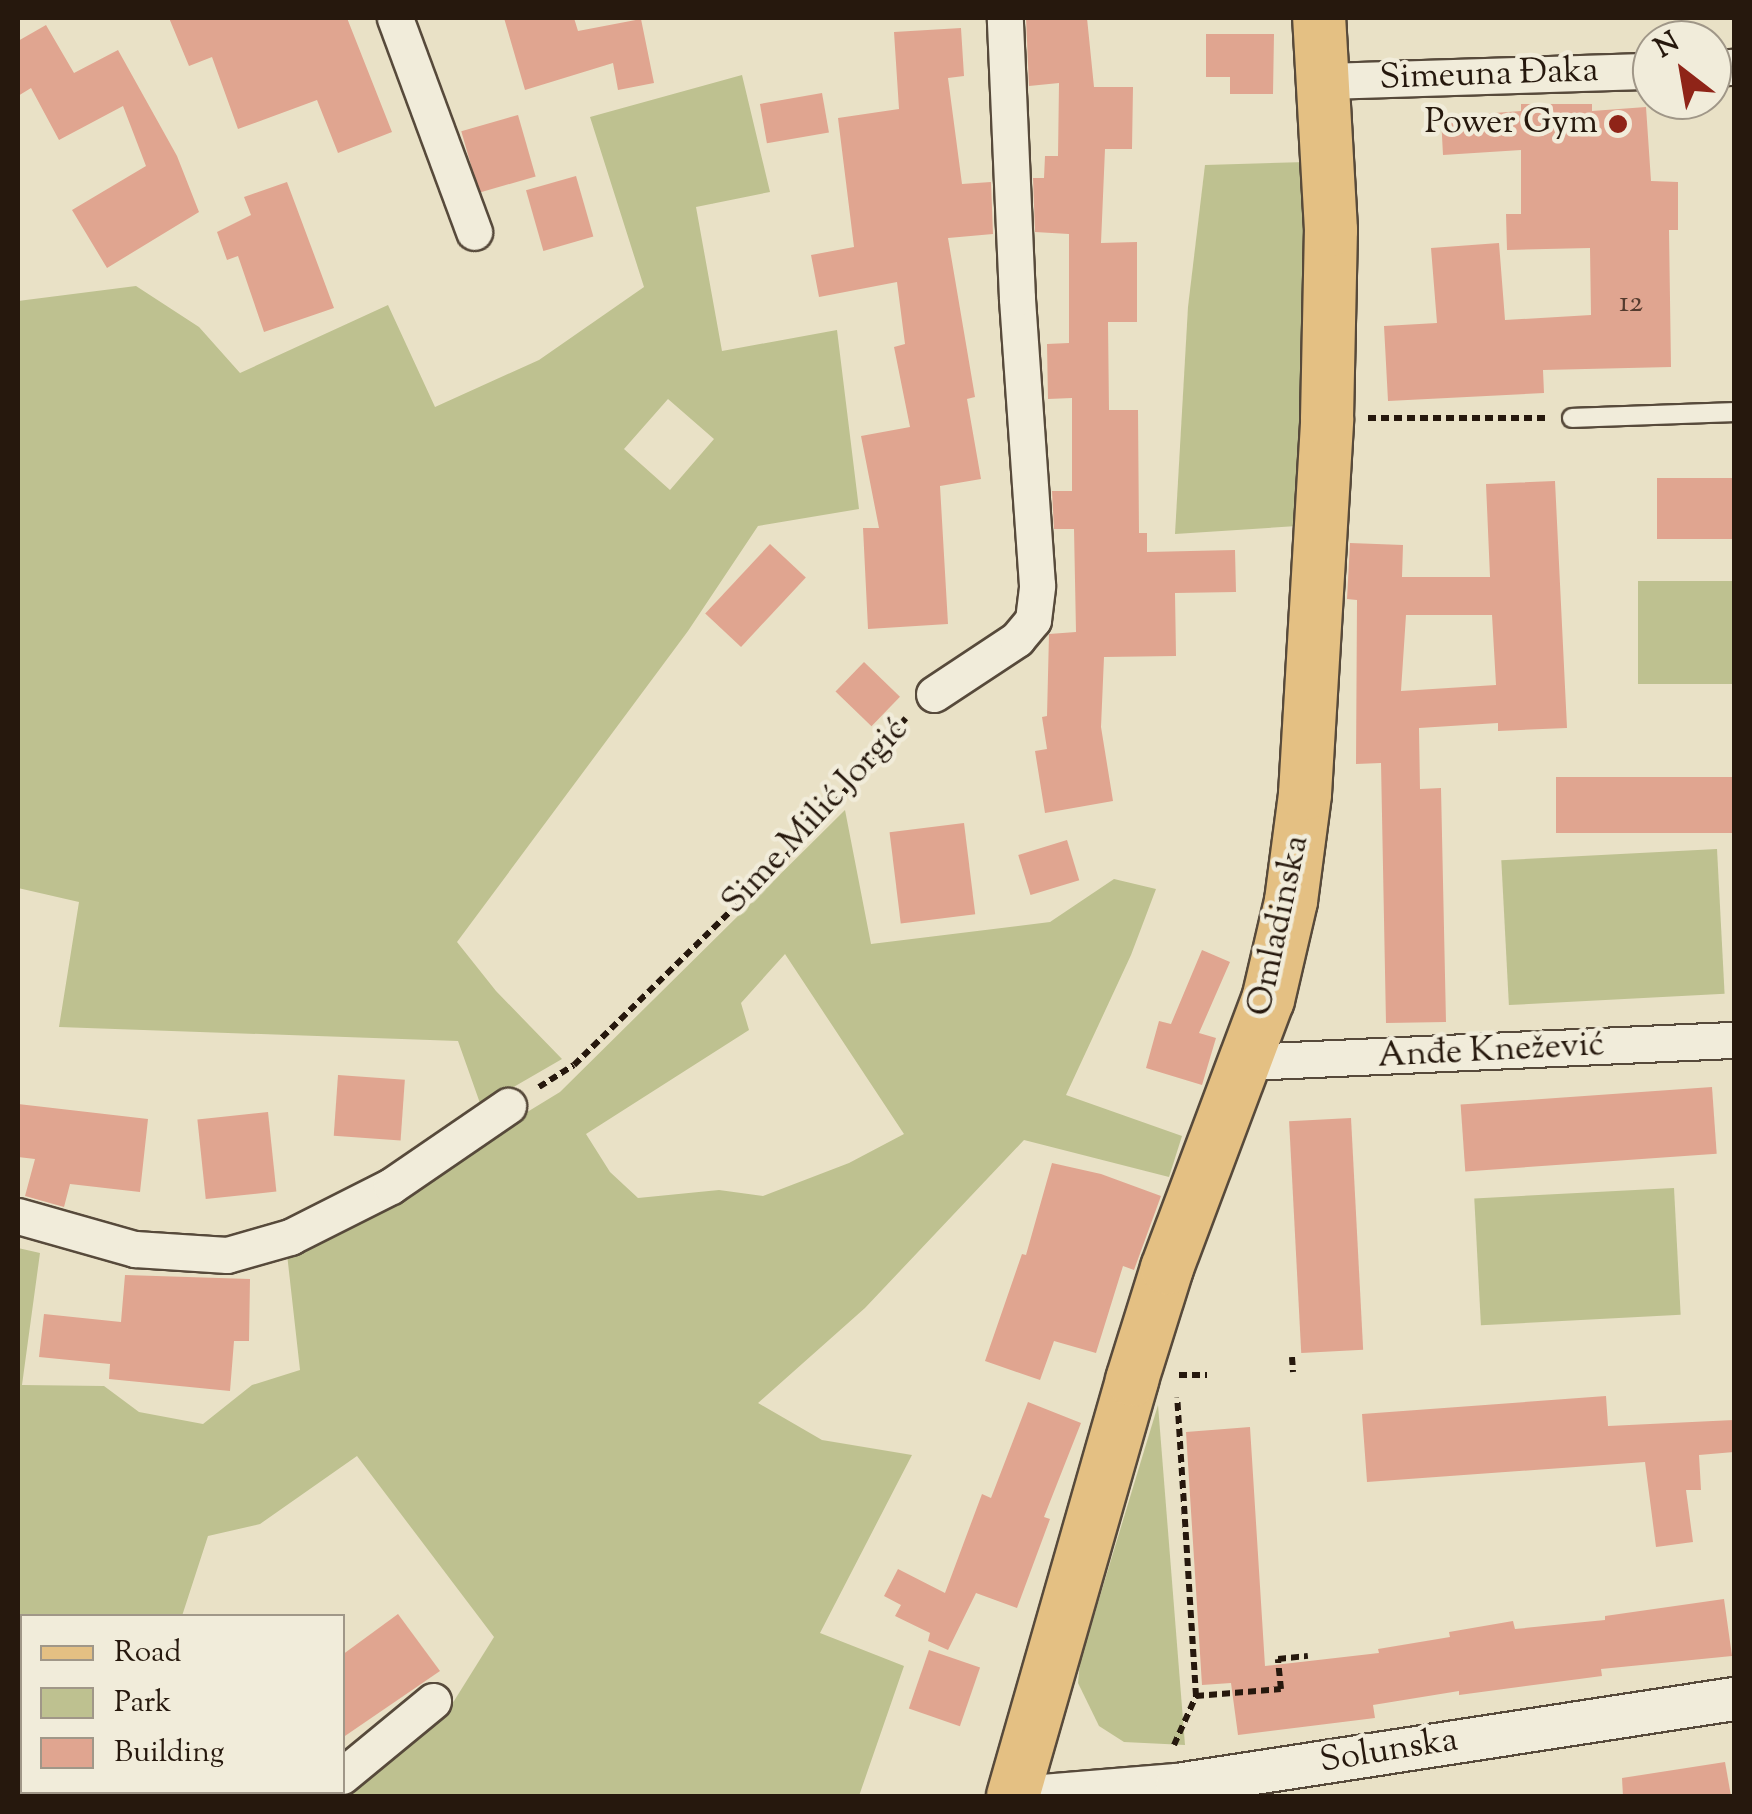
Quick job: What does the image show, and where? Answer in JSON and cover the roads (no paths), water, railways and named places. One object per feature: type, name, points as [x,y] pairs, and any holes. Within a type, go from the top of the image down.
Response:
[{"type":"main road","name":"Omladinska","points":[[1013,1796],[1167,1268],[1247,1062],[1282,948],[1305,794],[1327,419],[1331,230],[1326,81],[1319,18]]},
{"type":"street","points":[[395,18],[474,232]]},
{"type":"street","name":"Sime Milić Jorgić","points":[[934,694],[1018,639],[1033,620],[1037,585],[1017,298],[1005,18]]},
{"type":"street","name":"Simeuna Đaka","points":[[1326,81],[1632,72]]},
{"type":"street","name":"Anđe Knežević","points":[[1247,1062],[1734,1040]]},
{"type":"street","points":[[18,1216],[135,1250],[227,1255],[290,1238],[391,1186],[508,1106]]},
{"type":"street","name":"Solunska","points":[[1043,1796],[1177,1784],[1734,1700]]},
{"type":"street","points":[[345,1774],[433,1701]]},
{"type":"lane","points":[[1572,418],[1734,412]]},
{"type":"place","name":"Power Gym","points":[[1618,124]]}]
